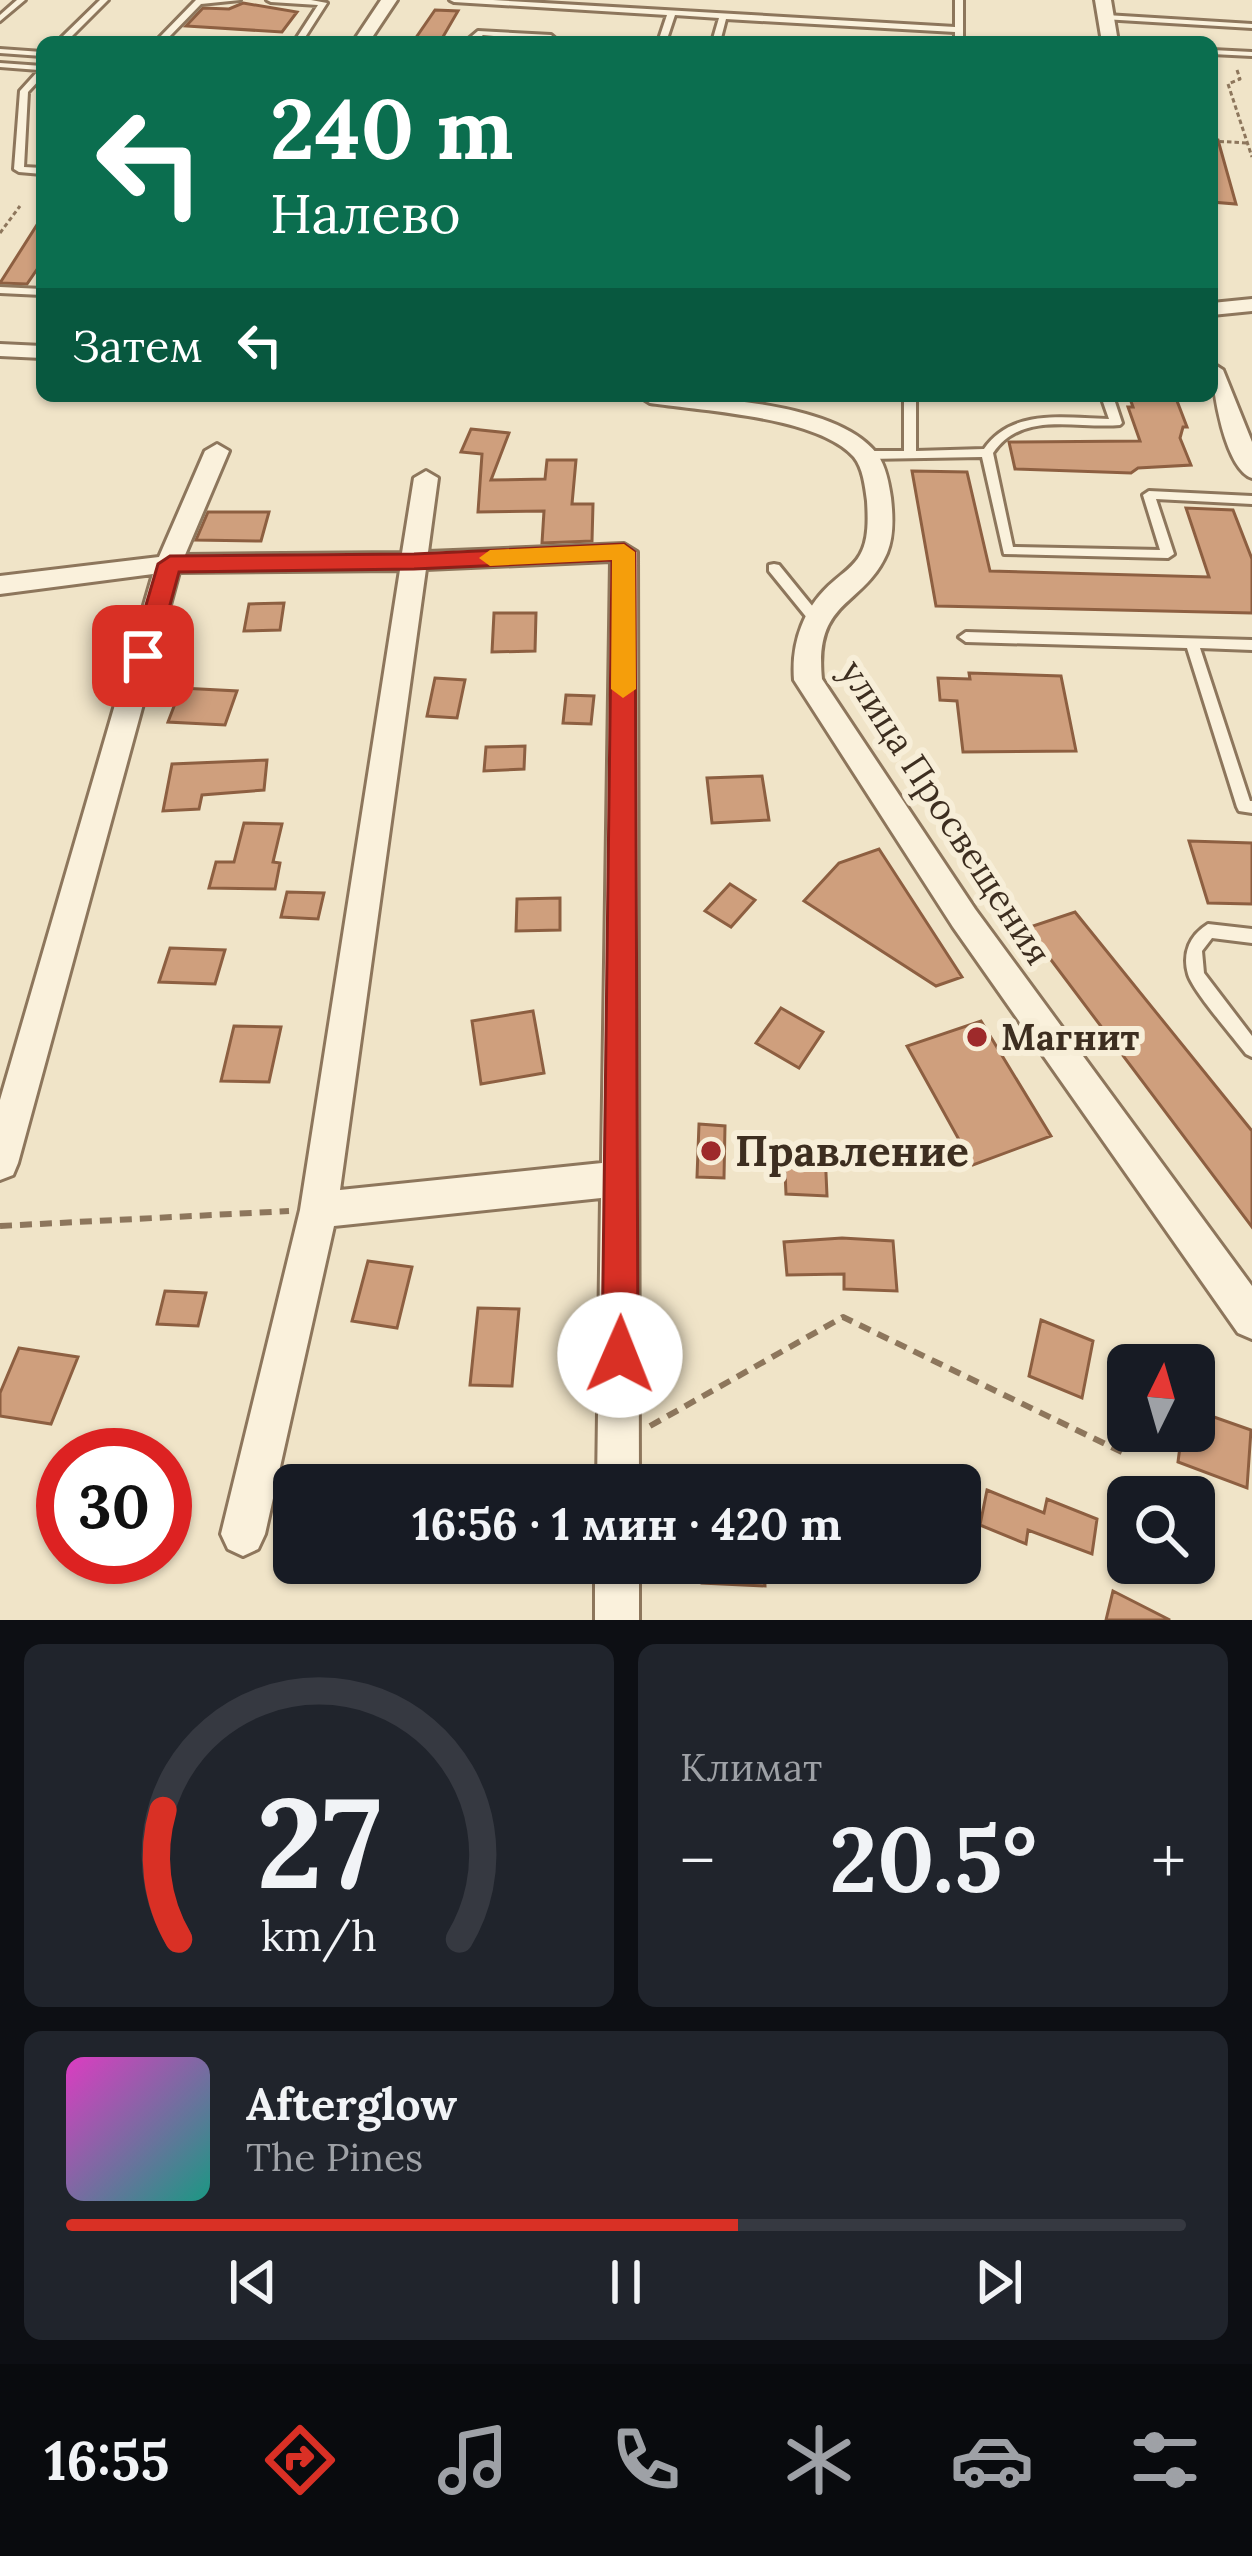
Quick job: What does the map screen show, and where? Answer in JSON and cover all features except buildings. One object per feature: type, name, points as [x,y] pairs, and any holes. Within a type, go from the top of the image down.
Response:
[{"type":"street","points":[[365,36],[389,0]]},
{"type":"street","points":[[1218,308],[1252,305]]},
{"type":"street","points":[[0,350],[36,352]]},
{"type":"street","points":[[1218,385],[1252,471]]},
{"type":"street","points":[[724,402],[799,408],[867,455]]},
{"type":"street","points":[[0,1163],[170,564],[217,451]]},
{"type":"street","name":"улица Просвещения","points":[[867,455],[878,494],[878,545],[868,564],[830,598],[817,621],[805,659],[808,680],[964,918],[1252,1319]]},
{"type":"street","points":[[243,1534],[319,1210],[426,478]]},
{"type":"street","points":[[0,585],[170,564],[624,552],[619,1464]]},
{"type":"street","points":[[319,1210],[622,1178]]},
{"type":"street","points":[[617,1584],[617,1620]]},
{"type":"lane","points":[[0,19],[21,0]]},
{"type":"lane","points":[[67,36],[104,0]]},
{"type":"lane","points":[[166,36],[199,2],[236,0]]},
{"type":"lane","points":[[271,0],[323,4],[302,36]]},
{"type":"lane","points":[[454,0],[569,3],[959,30]]},
{"type":"lane","points":[[801,20],[805,0]]},
{"type":"lane","points":[[945,0],[959,0],[959,36]]},
{"type":"lane","points":[[1105,9],[1252,26]]},
{"type":"lane","points":[[664,36],[672,13]]},
{"type":"lane","points":[[718,36],[723,16]]},
{"type":"lane","points":[[477,36],[534,36]]},
{"type":"lane","points":[[0,51],[36,53]]},
{"type":"lane","points":[[1218,52],[1252,54]]},
{"type":"lane","points":[[0,65],[36,69]]},
{"type":"lane","points":[[36,77],[24,91],[19,169],[36,170]]},
{"type":"lane","points":[[0,290],[36,292]]},
{"type":"lane","points":[[910,402],[910,453]]},
{"type":"lane","points":[[1108,402],[1116,423],[1018,423],[995,436],[987,453],[1008,551],[1168,554],[1149,495],[1252,500]]},
{"type":"lane","points":[[867,455],[987,453]]},
{"type":"lane","points":[[774,568],[817,621]]},
{"type":"lane","points":[[966,637],[1252,645]]},
{"type":"lane","points":[[1192,643],[1244,807],[1252,807]]},
{"type":"lane","points":[[1252,936],[1208,931],[1194,950],[1196,975],[1252,1048]]},
{"type":"path","points":[[1231,53],[1240,79],[1228,84],[1252,157]]},
{"type":"path","points":[[1218,141],[1248,140]]},
{"type":"path","points":[[0,233],[20,206]]},
{"type":"path","points":[[0,1226],[319,1210]]},
{"type":"path","points":[[619,1444],[843,1317],[1107,1444]]},
{"type":"slow traffic","points":[[490,558],[624,552],[623,689]]},
{"type":"place","name":"Магнит","points":[[977,1037]]},
{"type":"place","name":"Правление","points":[[711,1151]]},
{"type":"route","points":[[143,656],[170,564],[624,552],[620,1355]]}]
